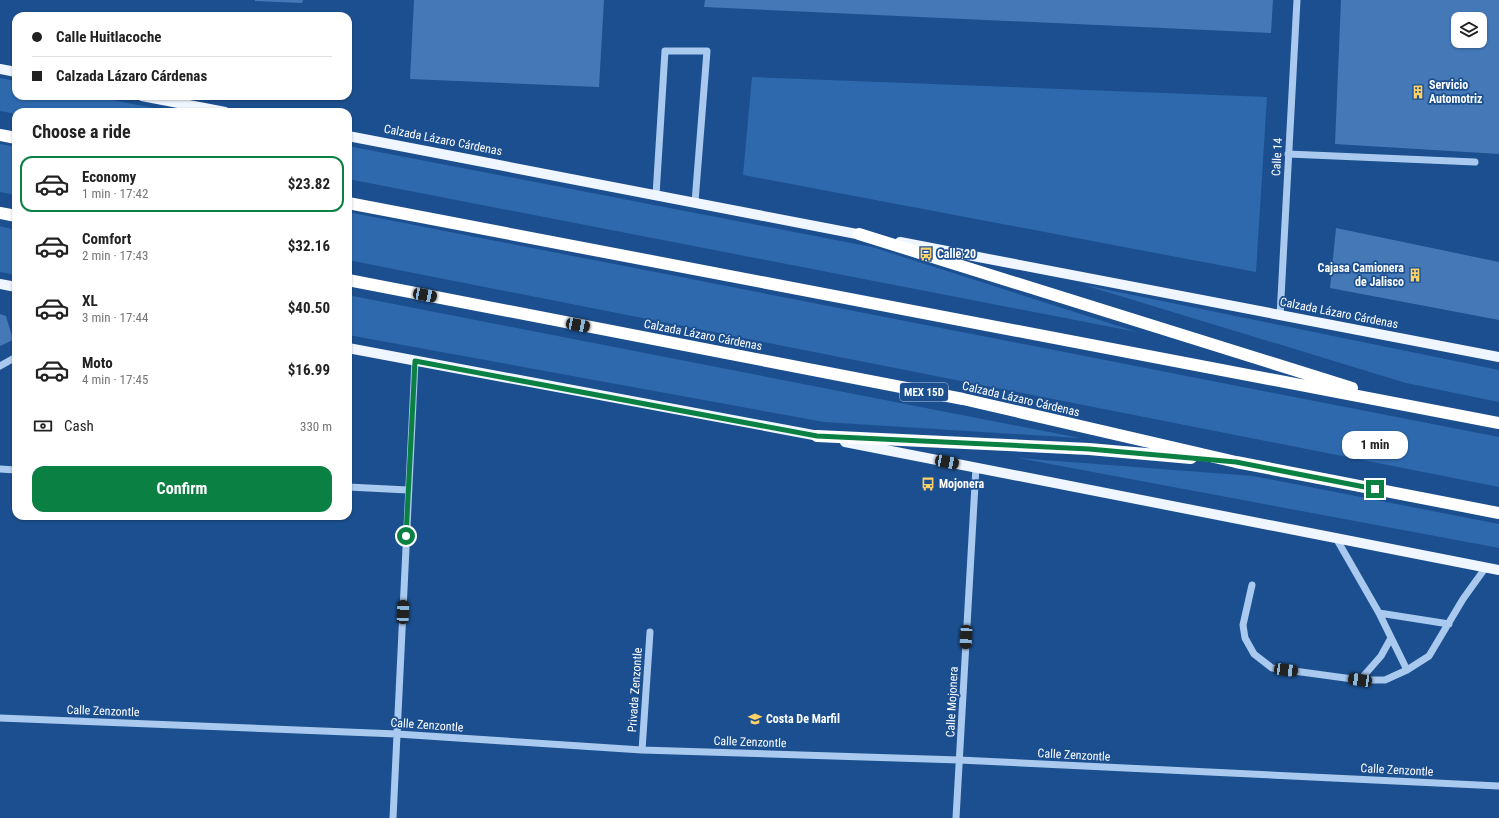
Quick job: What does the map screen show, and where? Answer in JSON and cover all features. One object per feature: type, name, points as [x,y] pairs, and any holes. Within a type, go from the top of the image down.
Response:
[{"type":"highway","points":[[0,135],[12,137]]},
{"type":"highway","points":[[352,204],[1499,423]]},
{"type":"highway","points":[[0,213],[12,215]]},
{"type":"highway","points":[[859,234],[1406,405]]},
{"type":"highway","name":"Calzada Lázaro Cárdenas","points":[[352,281],[955,398],[1236,462],[1499,513]]},
{"type":"highway","points":[[817,436],[1089,449],[1236,462]]},
{"type":"main road","points":[[0,69],[12,71]]},
{"type":"main road","points":[[163,100],[204,108]]},
{"type":"main road","name":"Calzada Lázaro Cárdenas","points":[[352,137],[1499,358]]},
{"type":"main road","points":[[0,284],[12,286]]},
{"type":"main road","points":[[352,349],[817,436],[1499,570]]},
{"type":"street","name":"Calle 14","points":[[1280,316],[1297,0]]},
{"type":"street","points":[[656,195],[666,51],[707,51],[695,202]]},
{"type":"street","points":[[1288,154],[1475,162]]},
{"type":"street","points":[[0,366],[12,359]]},
{"type":"street","points":[[393,818],[415,361]]},
{"type":"street","name":"Calle Mojonera","points":[[956,818],[976,467]]},
{"type":"street","points":[[0,469],[12,470]]},
{"type":"street","points":[[352,487],[408,490]]},
{"type":"street","points":[[1336,538],[1379,613],[1407,670]]},
{"type":"street","points":[[1252,585],[1243,625],[1245,638],[1254,654],[1272,668],[1360,680],[1385,680],[1407,670],[1429,656],[1463,599],[1486,567]]},
{"type":"street","points":[[1379,613],[1449,624]]},
{"type":"street","name":"Privada Zenzontle","points":[[642,750],[650,632]]},
{"type":"street","points":[[1360,680],[1381,656],[1391,638]]},
{"type":"street","name":"Calle Zenzontle","points":[[0,718],[397,734],[642,750],[959,760],[1499,786]]},
{"type":"shaded area","points":[[752,77],[1267,97],[1256,272],[743,175]]},
{"type":"shaded area","points":[[0,78],[12,80],[12,100],[112,100],[154,108],[12,108],[12,113],[0,111]]},
{"type":"shaded area","points":[[0,144],[12,146],[12,194],[0,192]]},
{"type":"shaded area","points":[[352,147],[872,247],[1137,332],[352,180]]},
{"type":"shaded area","points":[[352,213],[1499,437],[1499,487],[352,261]]},
{"type":"shaded area","points":[[0,226],[12,229],[12,274],[0,272]]},
{"type":"shaded area","points":[[1084,285],[1499,370],[1499,402],[1406,383]]},
{"type":"shaded area","points":[[352,296],[1080,438],[824,422],[352,336]]},
{"type":"shaded area","points":[[1018,458],[1253,476],[1499,524],[1499,548]]},
{"type":"building","points":[[255,0],[303,0],[302,3]]},
{"type":"building","points":[[414,0],[604,0],[599,87],[410,79]]},
{"type":"building","points":[[705,0],[1273,0],[1271,33],[704,7]]},
{"type":"building","name":"Servicio Automotriz","points":[[1341,0],[1499,0],[1499,154],[1335,144]]},
{"type":"building","name":"Cajasa Camionera de Jalisco","points":[[1336,228],[1499,262],[1499,320],[1330,288]]},
{"type":"building","points":[[0,314],[6,316],[12,340],[0,346]]},
{"type":"place","name":"Servicio Automotriz","points":[[1418,92]]},
{"type":"place","name":"Calle 20","points":[[926,254]]},
{"type":"place","name":"Cajasa Camionera de Jalisco","points":[[1415,275]]},
{"type":"place","name":"Mojonera","points":[[928,484]]},
{"type":"place","name":"Costa De Marfil","points":[[755,719]]},
{"type":"route","points":[[406,536],[415,361],[817,436],[1089,449],[1236,462],[1375,489]]}]
